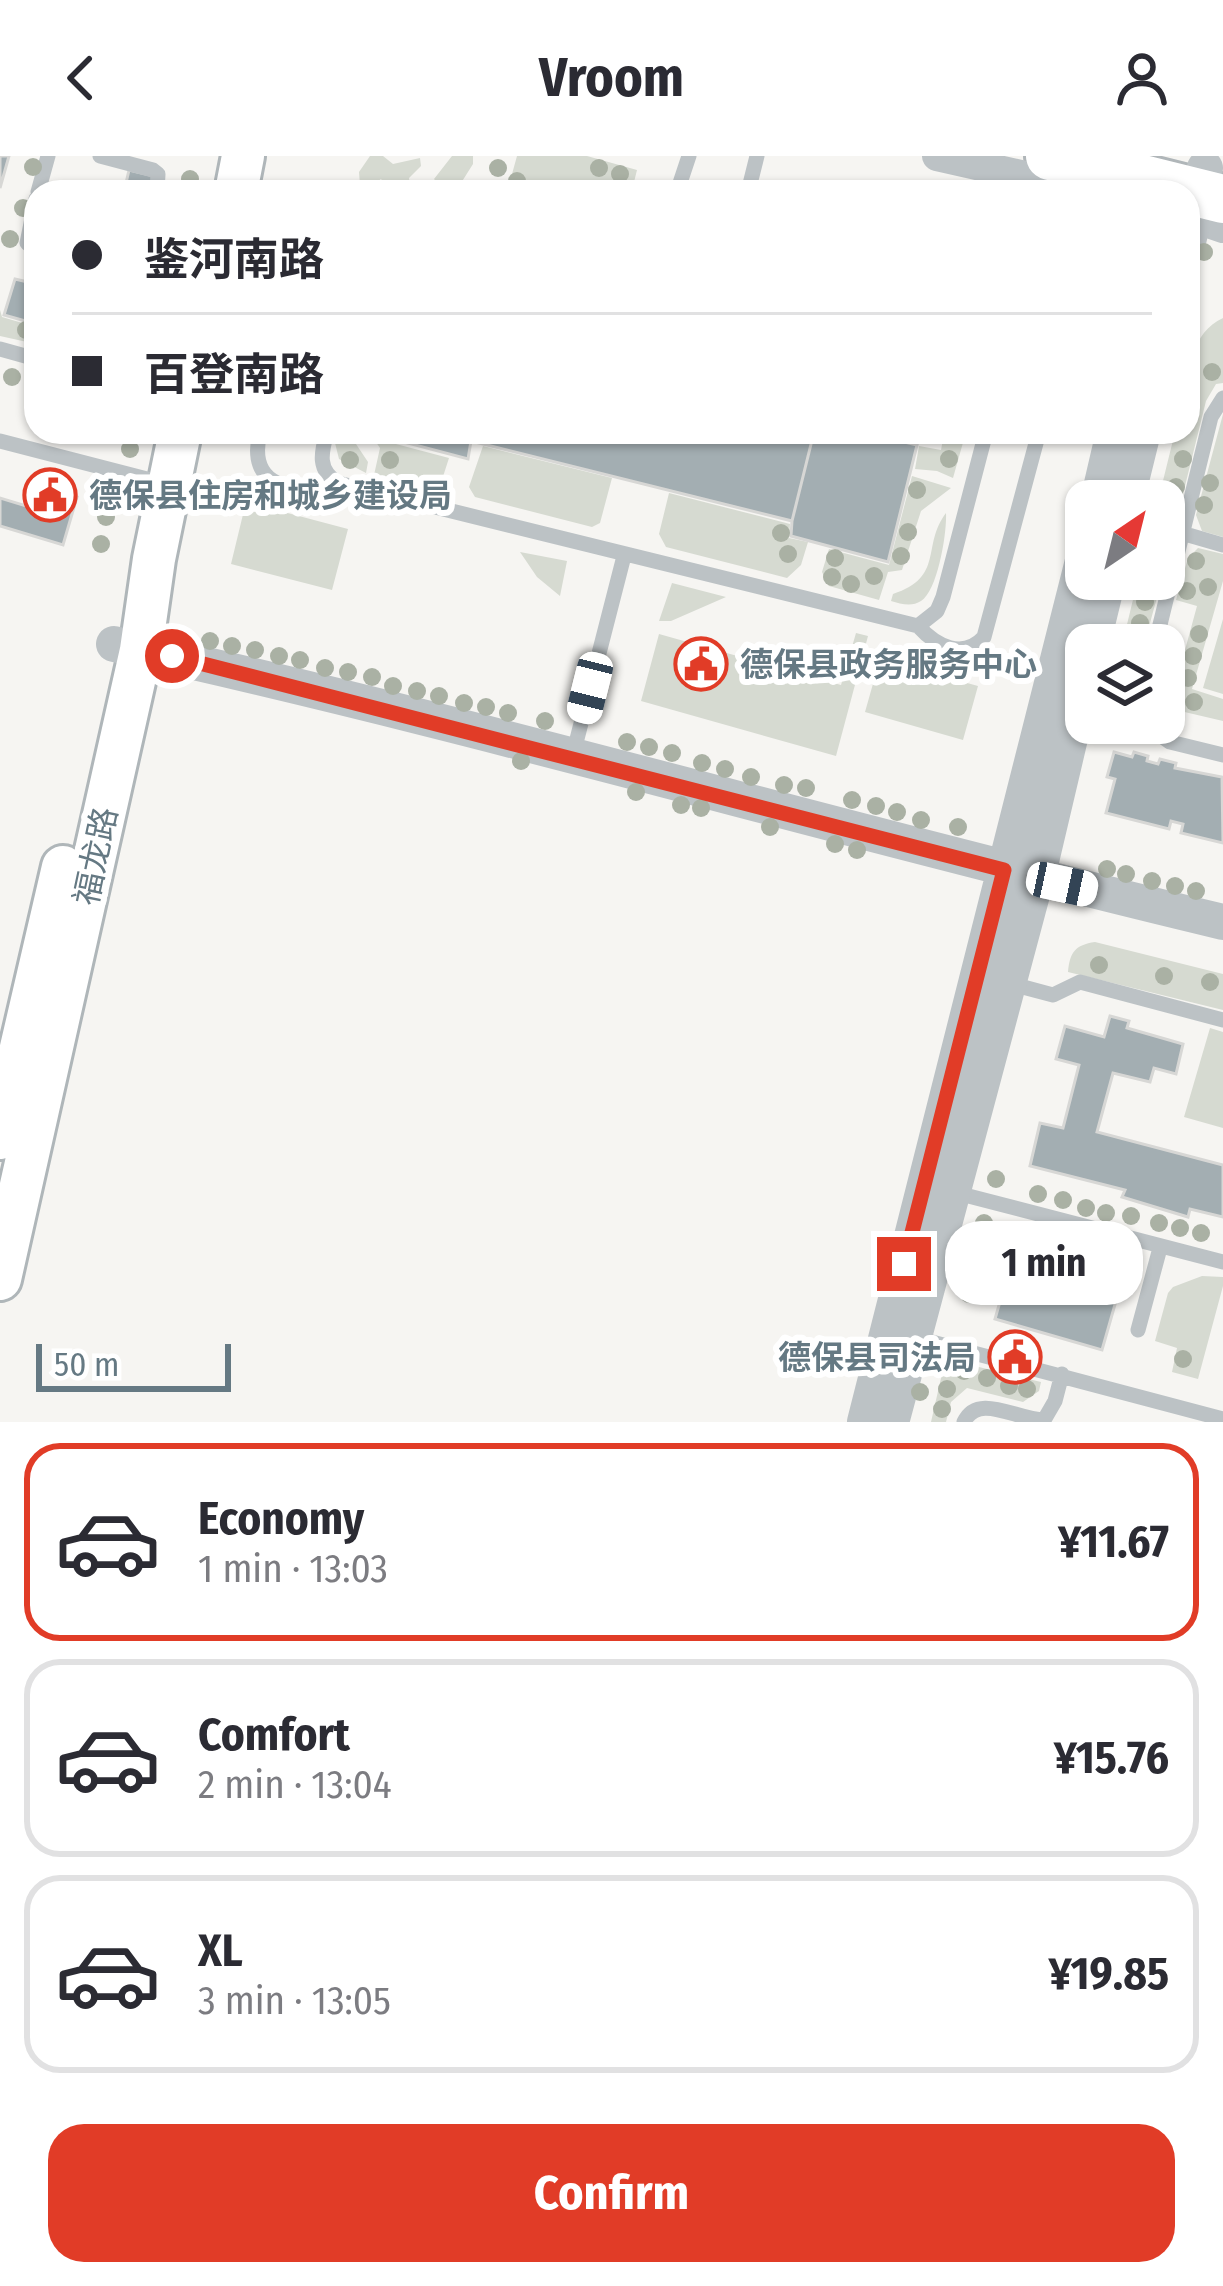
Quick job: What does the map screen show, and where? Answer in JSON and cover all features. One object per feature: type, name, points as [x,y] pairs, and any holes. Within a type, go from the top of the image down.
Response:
[{"type":"main road","points":[[1050,156],[1140,180]]},
{"type":"main road","name":"福龙路","points":[[0,1279],[129,639],[154,444]]},
{"type":"main road","name":"福龙路","points":[[0,1138],[154,559],[178,444]]},
{"type":"street","points":[[937,156],[1042,180]]},
{"type":"street","points":[[1103,480],[1111,444]]},
{"type":"street","points":[[1131,480],[1140,444]]},
{"type":"street","points":[[891,1422],[1006,983],[1022,864],[1076,600]]},
{"type":"street","points":[[129,639],[577,739],[1223,922]]},
{"type":"street","points":[[129,639],[1022,864],[1223,903]]},
{"type":"street","points":[[865,1422],[1022,864],[1065,734]]},
{"type":"lane","points":[[100,156],[153,170],[159,180]]},
{"type":"lane","points":[[1223,398],[1211,417],[1185,534],[1223,545]]},
{"type":"lane","points":[[0,441],[147,479]]},
{"type":"lane","points":[[257,444],[257,464],[274,483],[305,488],[338,483],[918,626],[938,644],[961,650],[984,637],[1036,444]]},
{"type":"lane","points":[[324,444],[323,469],[338,483]]},
{"type":"lane","points":[[918,626],[937,610],[943,597],[983,444]]},
{"type":"lane","points":[[577,739],[624,556]]},
{"type":"lane","points":[[1177,744],[1223,755]]},
{"type":"lane","points":[[1006,983],[1053,995],[1080,982],[1223,1020]]},
{"type":"lane","points":[[950,1192],[1223,1262]]},
{"type":"lane","points":[[1138,1330],[1160,1247]]},
{"type":"lane","points":[[912,1336],[1215,1419]]},
{"type":"lane","points":[[964,1422],[969,1411],[980,1406],[1044,1420],[1062,1374]]},
{"type":"shaded area","points":[[370,156],[383,156],[393,164],[420,158],[421,166],[409,180],[360,180],[359,172]]},
{"type":"shaded area","points":[[452,156],[473,156],[463,180],[434,179]]},
{"type":"shaded area","points":[[517,156],[587,156],[637,170],[634,180],[510,180]]},
{"type":"shaded area","points":[[0,310],[2,317],[24,323],[24,341],[0,336]]},
{"type":"shaded area","points":[[1223,318],[1223,383],[1216,384],[1206,401],[1200,425],[1200,338]]},
{"type":"shaded area","points":[[1223,414],[1223,537],[1202,531],[1196,515]]},
{"type":"shaded area","points":[[335,444],[356,444],[368,462],[366,473],[339,459]]},
{"type":"shaded area","points":[[377,444],[396,444],[449,458],[439,489],[433,492],[374,475]]},
{"type":"shaded area","points":[[942,444],[963,444],[953,478],[915,469],[919,446],[941,450]]},
{"type":"shaded area","points":[[1172,444],[1195,444],[1185,486],[1185,480],[1163,480]]},
{"type":"shaded area","points":[[483,446],[612,478],[600,523],[592,527],[475,497],[469,487]]},
{"type":"shaded area","points":[[912,476],[951,488],[921,511],[902,570],[888,572],[879,600],[829,586],[822,572],[829,549],[889,565]]},
{"type":"shaded area","points":[[669,493],[790,524],[789,538],[808,542],[801,565],[787,578],[666,547],[659,534]]},
{"type":"shaded area","points":[[246,502],[348,529],[332,590],[231,564]]},
{"type":"shaded area","points":[[946,513],[940,560],[927,595],[914,604],[891,601],[893,594],[920,579],[926,570]]},
{"type":"shaded area","points":[[1198,548],[1223,554],[1223,581],[1192,689],[1223,699],[1223,721],[1185,712],[1185,650],[1197,606],[1176,600],[1185,600],[1188,558]]},
{"type":"shaded area","points":[[520,552],[567,561],[560,596],[537,577]]},
{"type":"shaded area","points":[[672,583],[726,597],[671,621],[659,621]]},
{"type":"shaded area","points":[[1133,600],[1156,600],[1150,624],[1127,624]]},
{"type":"shaded area","points":[[1223,619],[1223,694],[1203,688]]},
{"type":"shaded area","points":[[856,633],[868,636],[836,756],[641,701],[659,634],[841,685]]},
{"type":"shaded area","points":[[880,659],[978,686],[963,740],[865,712]]},
{"type":"shaded area","points":[[1095,942],[1223,974],[1223,1010],[1068,972],[1075,951]]},
{"type":"shaded area","points":[[1210,1028],[1223,1032],[1223,1128],[1184,1117]]},
{"type":"shaded area","points":[[1202,1276],[1223,1277],[1223,1286],[1198,1379],[1172,1372],[1177,1348],[1155,1341],[1168,1293]]},
{"type":"shaded area","points":[[950,1360],[1041,1382],[1039,1391],[1023,1402],[967,1388],[951,1402],[946,1422],[931,1422],[944,1365]]},
{"type":"building","points":[[0,156],[9,156],[0,188]]},
{"type":"building","points":[[129,170],[154,176],[153,180],[127,180]]},
{"type":"building","points":[[15,279],[24,281],[24,321],[4,315]]},
{"type":"building","points":[[411,444],[470,444],[468,459]]},
{"type":"building","points":[[483,444],[917,445],[888,562],[791,536],[792,521]]},
{"type":"building","points":[[483,444],[811,444],[792,521]]},
{"type":"building","points":[[52,490],[77,497],[63,545],[0,526],[0,498],[46,512]]},
{"type":"building","points":[[1114,752],[1132,757],[1134,752],[1148,756],[1147,761],[1158,764],[1160,759],[1176,763],[1175,768],[1222,777],[1223,843],[1181,833],[1183,824],[1171,821],[1169,829],[1106,813],[1115,779],[1107,777]]},
{"type":"building","points":[[1110,1016],[1129,1021],[1127,1028],[1183,1044],[1176,1074],[1154,1068],[1150,1082],[1113,1073],[1097,1132],[1223,1165],[1223,1217],[1190,1209],[1188,1217],[1122,1197],[1125,1190],[1030,1166],[1040,1123],[1063,1128],[1079,1065],[1056,1059],[1065,1026],[1104,1037]]},
{"type":"building","points":[[1011,1263],[1118,1294],[1102,1350],[995,1319]]},
{"type":"place","name":"德保县住房和城乡建设局","points":[[50,495]]},
{"type":"place","name":"德保县政务服务中心","points":[[701,664]]},
{"type":"place","name":"德保县司法局","points":[[1015,1357]]},
{"type":"route","points":[[172,656],[1004,870],[904,1264]]}]
